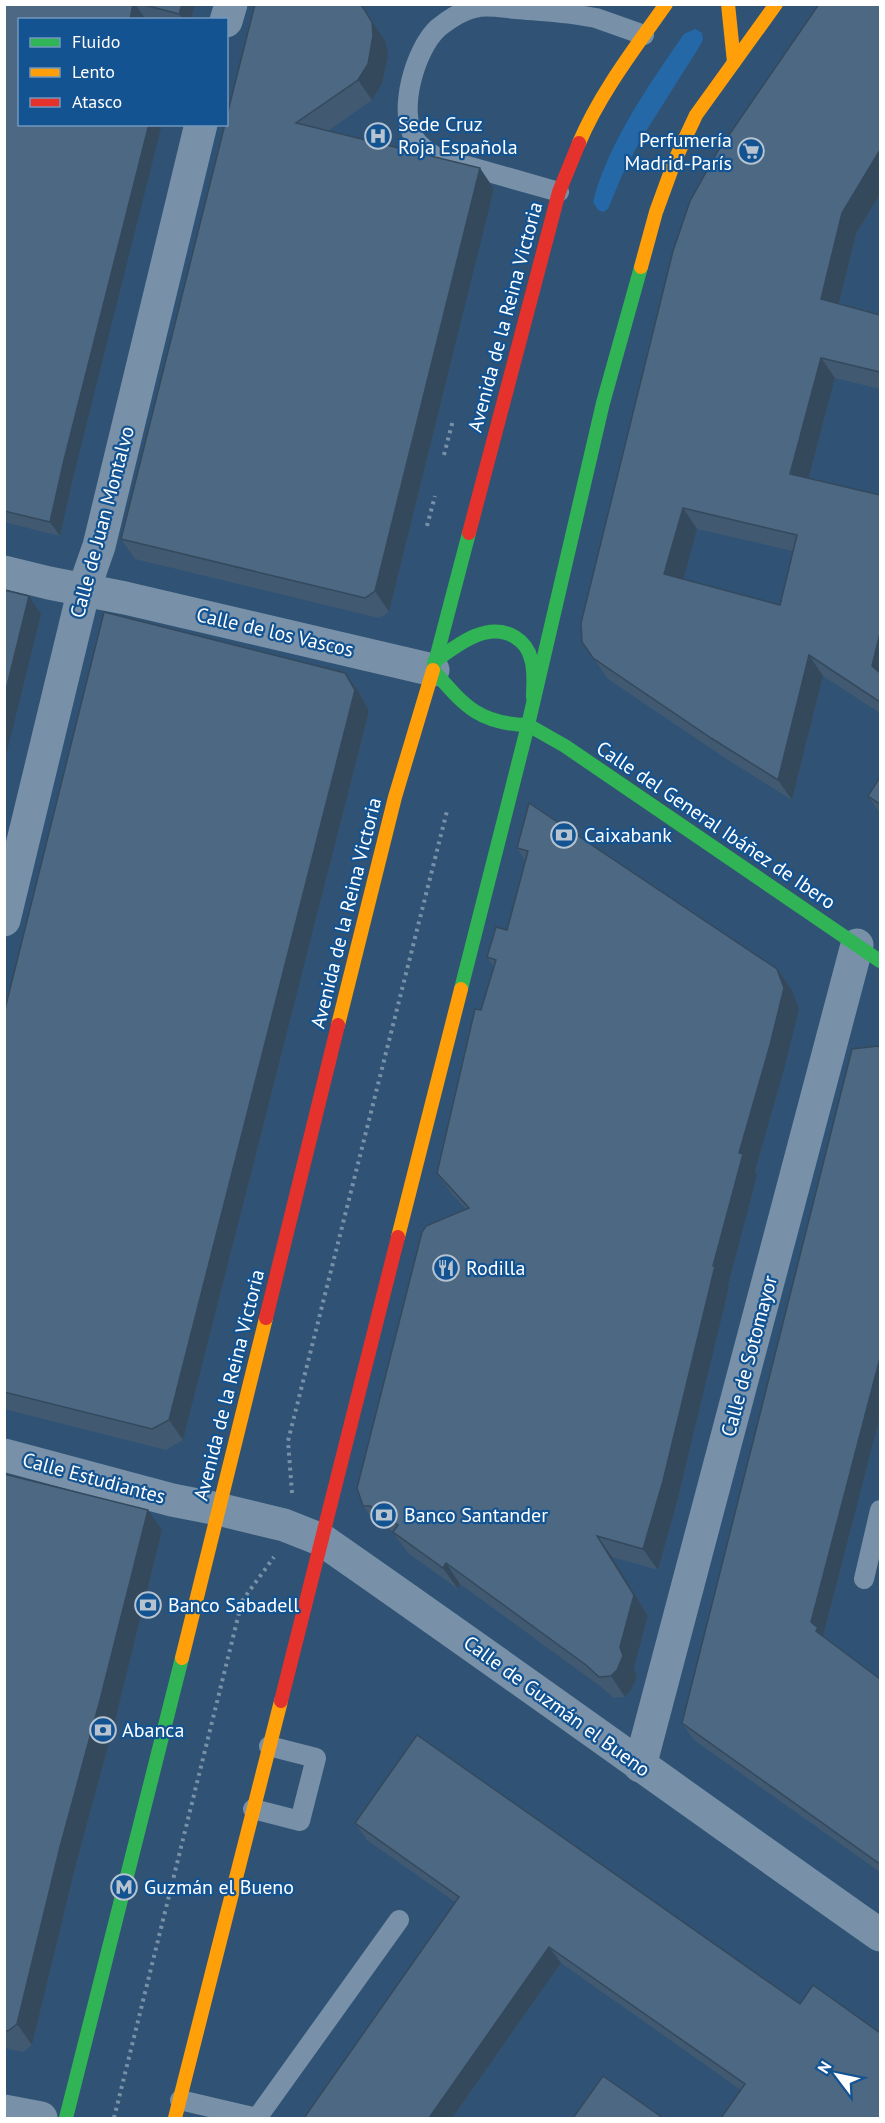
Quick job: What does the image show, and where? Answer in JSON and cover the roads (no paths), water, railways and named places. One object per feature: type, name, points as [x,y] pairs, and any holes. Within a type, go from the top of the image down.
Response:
[{"type":"street","name":"Avenida de la Reina Victoria","points":[[66,2118],[146,1806],[392,808],[434,666],[559,192],[584,130],[620,70],[666,4]]},
{"type":"street","points":[[728,4],[734,62]]},
{"type":"street","points":[[177,2109],[504,826],[603,403],[656,212],[675,160],[696,115],[776,4]]},
{"type":"street","name":"Calle de Juan Montalvo","points":[[4,920],[84,589],[99,546],[201,126]]},
{"type":"street","name":"Calle de los Vascos","points":[[4,572],[49,584],[84,589],[434,666]]},
{"type":"street","points":[[528,725],[507,726],[491,722],[475,713],[434,666],[466,640],[487,632],[505,633],[515,637],[529,652],[532,663],[533,699]]},
{"type":"street","name":"Calle del General Ibáñez de Ibero","points":[[528,725],[573,751],[869,953]]},
{"type":"street","name":"Calle de Sotomayor","points":[[640,1766],[869,953]]},
{"type":"street","name":"Calle Estudiantes","points":[[4,1455],[172,1500],[218,1509]]},
{"type":"street","name":"Calle de Guzmán el Bueno","points":[[218,1509],[284,1525],[322,1540],[549,1698],[640,1766],[880,1935]]},
{"type":"street","points":[[4,2111],[41,2118]]},
{"type":"lane","points":[[559,192],[436,157],[426,151],[414,138],[408,118],[407,97],[415,68],[424,48],[437,29],[459,14],[479,7],[596,18],[644,35]]},
{"type":"lane","points":[[864,1579],[880,1510]]},
{"type":"lane","points":[[253,1809],[300,1821],[316,1758],[269,1746]]},
{"type":"lane","points":[[177,2109],[257,2118],[399,1920]]},
{"type":"place","name":"Sede Cruz Roja Española","points":[[378,136]]},
{"type":"place","name":"Perfumería Madrid-París","points":[[751,151]]},
{"type":"place","name":"Caixabank","points":[[564,835]]},
{"type":"place","name":"Rodilla","points":[[446,1268]]},
{"type":"place","name":"Banco Santander","points":[[384,1515]]},
{"type":"place","name":"Banco Sabadell","points":[[148,1605]]},
{"type":"place","name":"Abanca","points":[[103,1730]]},
{"type":"place","name":"Guzmán el Bueno","points":[[124,1887]]}]
